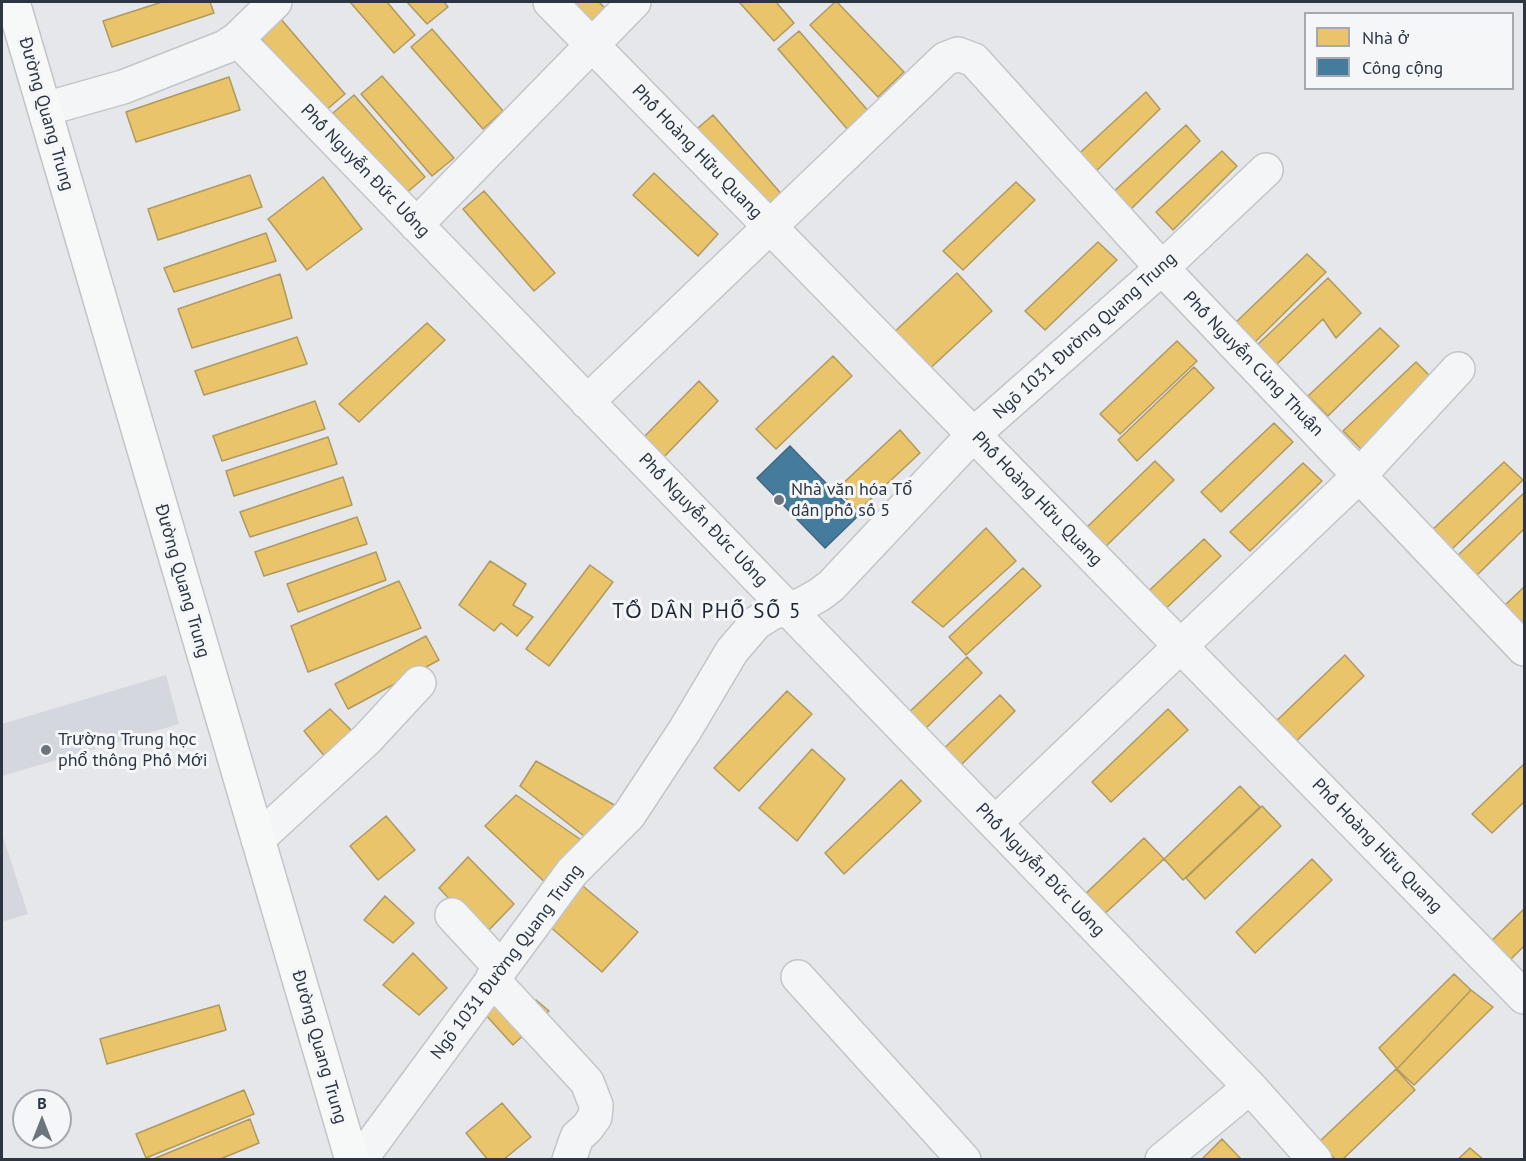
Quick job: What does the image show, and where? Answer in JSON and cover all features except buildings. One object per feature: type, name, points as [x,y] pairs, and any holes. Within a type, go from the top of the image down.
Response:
[{"type":"main road","name":"Đường Quang Trung","points":[[13,2],[351,1160]]},
{"type":"street","points":[[45,109],[123,87],[225,47],[237,39],[275,2]]},
{"type":"street","name":"Phố Hoàng Hữu Quang","points":[[550,2],[1524,997]]},
{"type":"street","points":[[417,225],[634,2]]},
{"type":"street","name":"Phố Nguyễn Đức Uông","points":[[237,39],[1250,1087],[1315,1160]]},
{"type":"street","name":"Phố Nguyễn Củng Thuận","points":[[770,226],[945,59],[958,54],[974,60],[1162,268],[1524,649]]},
{"type":"street","name":"Ngõ 1031 Đường Quang Trung","points":[[360,1160],[572,872],[629,815],[686,730],[732,651],[756,623],[772,613],[790,609],[819,596],[831,586],[974,434],[1162,268],[1266,170]]},
{"type":"street","points":[[587,402],[770,226]]},
{"type":"street","points":[[995,823],[1359,476],[1458,369]]},
{"type":"street","points":[[258,839],[367,739],[419,683]]},
{"type":"street","points":[[452,915],[497,974],[588,1082],[596,1105],[595,1117],[588,1128],[577,1137],[569,1160]]},
{"type":"street","points":[[798,977],[964,1160]]},
{"type":"street","points":[[1162,1160],[1250,1087]]},
{"type":"shaded area","name":"Trường Trung học phổ thông Phố Mới","points":[[166,675],[179,724],[2,776],[2,724]]},
{"type":"shaded area","points":[[2,834],[28,914],[2,922]]},
{"type":"place","name":"Nhà văn hóa Tổ dân phố số 5","points":[[779,500]]},
{"type":"place","name":"Trường Trung học phổ thông Phố Mới","points":[[46,750]]},
{"type":"district","name":"TỔ DÂN PHỐ SỐ 5","points":[[707,612]]}]
